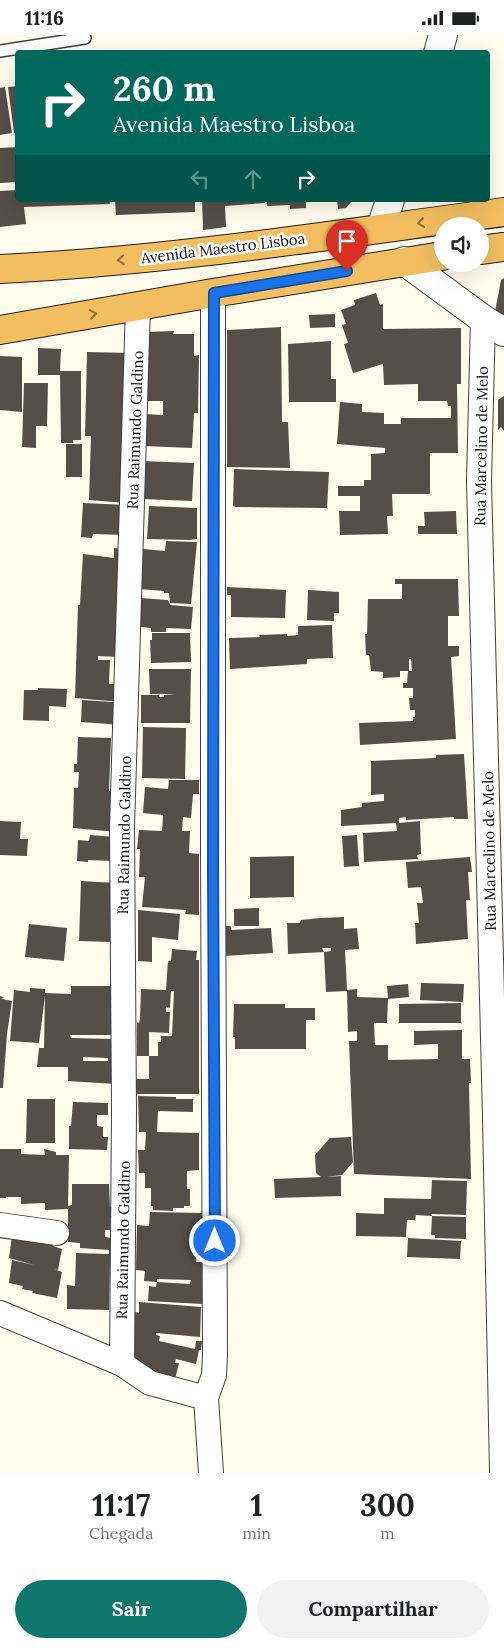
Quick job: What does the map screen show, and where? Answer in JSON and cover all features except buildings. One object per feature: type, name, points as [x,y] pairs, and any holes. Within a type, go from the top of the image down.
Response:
[{"type":"highway","name":"Avenida Maestro Lisboa","points":[[0,269],[180,255],[504,211]]},
{"type":"highway","points":[[489,249],[504,247]]},
{"type":"highway","points":[[0,330],[434,257]]},
{"type":"street","points":[[439,50],[443,35]]},
{"type":"street","points":[[381,228],[389,202]]},
{"type":"street","points":[[404,261],[493,326]]},
{"type":"street","points":[[211,1473],[206,1398],[214,1375],[215,1355],[213,868],[214,293]]},
{"type":"street","name":"Rua Raimundo Galdino","points":[[122,1364],[124,1111],[122,827],[138,306]]},
{"type":"street","name":"Rua Marcelino de Melo","points":[[493,326],[479,481],[502,1473]]},
{"type":"street","points":[[0,1225],[57,1233]]},
{"type":"street","points":[[0,1313],[122,1364],[150,1383],[206,1398]]},
{"type":"lane","points":[[0,51],[85,38]]},
{"type":"route","points":[[215,1241],[213,868],[214,293],[347,271]]}]
